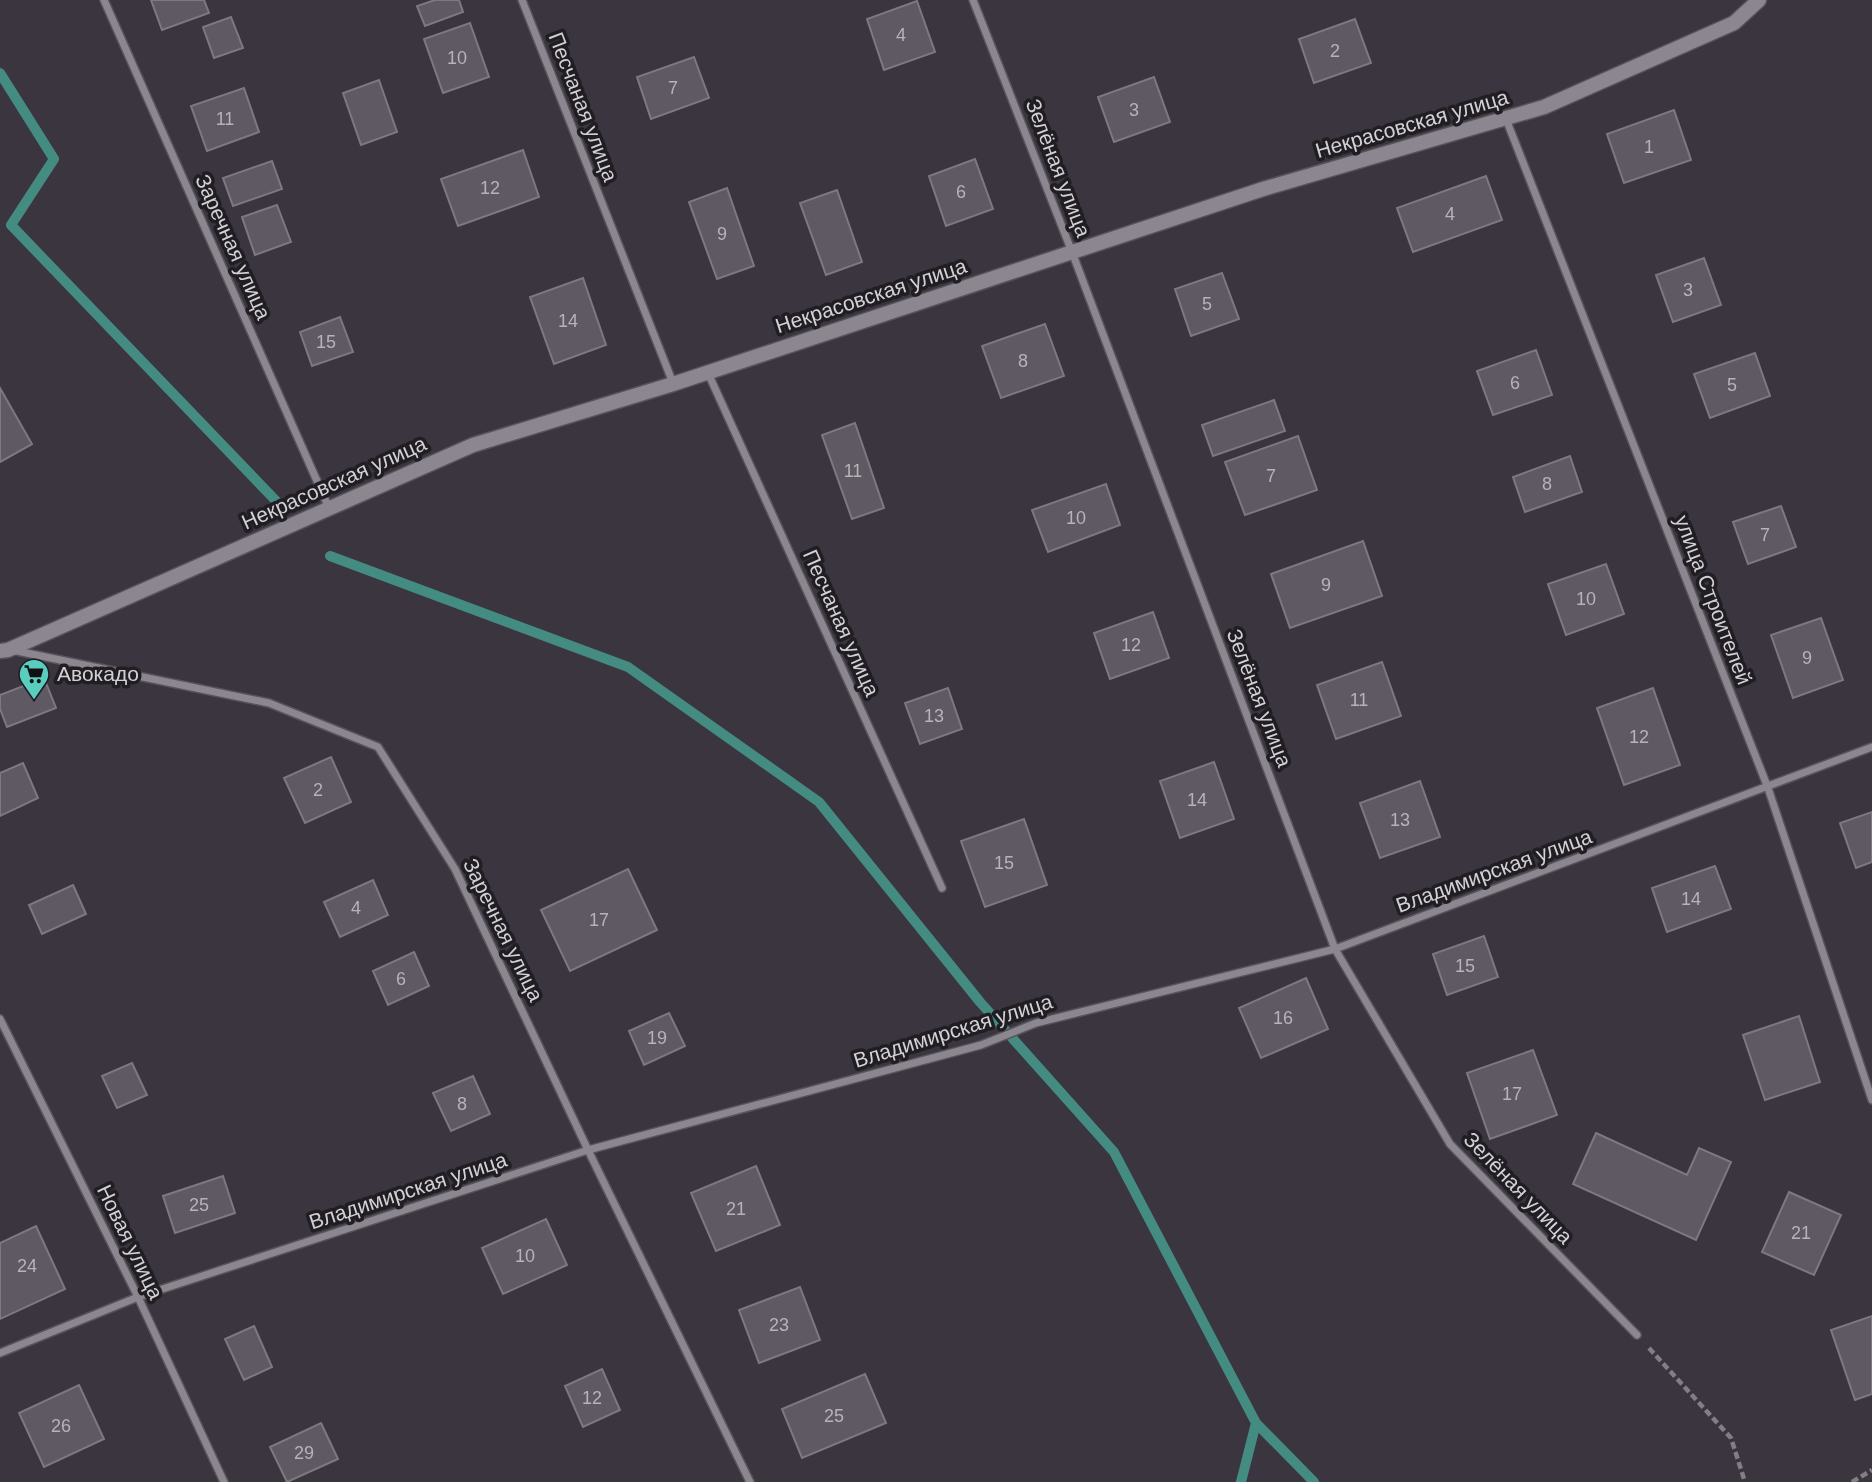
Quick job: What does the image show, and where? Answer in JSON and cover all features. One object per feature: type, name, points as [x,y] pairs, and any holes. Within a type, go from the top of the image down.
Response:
[{"type":"street","name":"Заречная улица","points":[[104,0],[330,508]]},
{"type":"street","name":"Песчаная улица","points":[[522,0],[673,384]]},
{"type":"street","name":"Зелёная улица","points":[[973,0],[1072,251],[1335,949],[1450,1144],[1637,1335]]},
{"type":"street","name":"Некрасовская улица","points":[[4,650],[473,445],[673,384],[1263,189],[1544,107],[1734,23],[1759,0]]},
{"type":"street","name":"улица Строителей","points":[[1506,119],[1768,788],[1872,1100]]},
{"type":"street","name":"Песчаная улица","points":[[708,372],[942,888]]},
{"type":"street","name":"Заречная улица","points":[[4,650],[269,703],[378,747],[455,869],[750,1482]]},
{"type":"street","name":"Владимирская улица","points":[[0,1353],[138,1297],[588,1150],[981,1045],[1036,1023],[1335,949],[1872,747]]},
{"type":"street","name":"Новая улица","points":[[0,1019],[138,1297],[224,1482]]},
{"type":"path","points":[[1637,1335],[1731,1438],[1745,1482]]},
{"type":"path","points":[[1852,1482],[1872,1470]]},
{"type":"building","points":[[151,0],[204,0],[209,13],[162,30]]},
{"type":"building","points":[[435,0],[459,0],[463,12],[425,26],[417,6]]},
{"type":"building","points":[[917,1],[935,52],[884,70],[867,19]]},
{"type":"building","points":[[231,17],[243,48],[214,58],[203,27]]},
{"type":"building","points":[[1355,19],[1371,63],[1314,83],[1299,39]]},
{"type":"building","points":[[470,23],[489,77],[443,93],[424,39]]},
{"type":"building","points":[[694,57],[709,98],[651,119],[637,77]]},
{"type":"building","points":[[1154,77],[1170,122],[1114,142],[1098,97]]},
{"type":"building","points":[[379,80],[397,132],[361,145],[343,93]]},
{"type":"building","points":[[244,88],[259,132],[207,151],[191,106]]},
{"type":"building","points":[[1674,110],[1691,160],[1624,183],[1607,134]]},
{"type":"building","points":[[523,150],[539,197],[458,226],[441,179]]},
{"type":"building","points":[[975,159],[993,209],[946,226],[929,176]]},
{"type":"building","points":[[272,161],[282,189],[233,206],[223,178]]},
{"type":"building","points":[[1486,176],[1502,220],[1413,252],[1397,208]]},
{"type":"building","points":[[727,188],[754,266],[717,279],[689,202]]},
{"type":"building","points":[[837,190],[862,262],[826,275],[800,203]]},
{"type":"building","points":[[277,205],[291,242],[255,255],[242,217]]},
{"type":"building","points":[[1704,258],[1721,305],[1673,322],[1656,275]]},
{"type":"building","points":[[1222,273],[1239,319],[1191,336],[1175,289]]},
{"type":"building","points":[[583,278],[606,345],[554,364],[530,297]]},
{"type":"building","points":[[340,317],[353,352],[312,366],[300,332]]},
{"type":"building","points":[[1045,324],[1064,376],[1001,398],[982,346]]},
{"type":"building","points":[[1536,350],[1552,395],[1493,415],[1477,371]]},
{"type":"building","points":[[1755,353],[1770,396],[1710,418],[1694,374]]},
{"type":"building","points":[[0,388],[32,444],[0,462]]},
{"type":"building","points":[[1274,400],[1285,431],[1213,456],[1202,425]]},
{"type":"building","points":[[855,423],[884,508],[852,519],[822,435]]},
{"type":"building","points":[[1298,436],[1317,490],[1245,515],[1225,462]]},
{"type":"building","points":[[1570,456],[1582,492],[1525,512],[1513,477]]},
{"type":"building","points":[[1106,484],[1120,525],[1048,552],[1032,510]]},
{"type":"building","points":[[1781,506],[1796,547],[1748,564],[1733,522]]},
{"type":"building","points":[[1363,541],[1382,596],[1290,628],[1271,574]]},
{"type":"building","points":[[1606,564],[1624,614],[1566,635],[1548,584]]},
{"type":"building","points":[[1153,612],[1169,658],[1110,679],[1094,633]]},
{"type":"building","points":[[1821,618],[1843,680],[1793,698],[1771,635]]},
{"type":"building","points":[[1382,662],[1401,716],[1336,739],[1317,685]]},
{"type":"building","points":[[44,678],[56,708],[7,727],[0,709],[0,695]]},
{"type":"building","points":[[948,688],[962,729],[920,744],[905,703]]},
{"type":"building","points":[[1653,688],[1680,765],[1624,785],[1597,708]]},
{"type":"building","points":[[331,757],[351,802],[305,823],[284,778]]},
{"type":"building","points":[[1214,762],[1234,819],[1180,838],[1160,781]]},
{"type":"building","points":[[23,763],[38,798],[0,816],[0,773]]},
{"type":"building","points":[[1420,781],[1440,837],[1380,858],[1360,803]]},
{"type":"building","points":[[1872,812],[1872,862],[1856,868],[1840,823]]},
{"type":"building","points":[[1024,819],[1047,885],[985,907],[961,841]]},
{"type":"building","points":[[1715,866],[1731,909],[1667,932],[1652,888]]},
{"type":"building","points":[[628,869],[657,930],[570,971],[541,910]]},
{"type":"building","points":[[373,880],[388,915],[340,937],[324,902]]},
{"type":"building","points":[[73,885],[86,914],[42,934],[29,905]]},
{"type":"building","points":[[1484,936],[1498,977],[1447,995],[1433,954]]},
{"type":"building","points":[[414,952],[429,986],[388,1005],[373,971]]},
{"type":"building","points":[[1306,978],[1328,1029],[1261,1058],[1239,1008]]},
{"type":"building","points":[[669,1013],[685,1046],[644,1065],[629,1031]]},
{"type":"building","points":[[1799,1016],[1820,1082],[1765,1100],[1743,1035]]},
{"type":"building","points":[[1533,1050],[1557,1115],[1490,1139],[1467,1073]]},
{"type":"building","points":[[132,1063],[147,1095],[117,1108],[102,1076]]},
{"type":"building","points":[[473,1076],[490,1114],[451,1131],[433,1093]]},
{"type":"building","points":[[1596,1133],[1687,1175],[1699,1148],[1731,1162],[1696,1240],[1573,1184]]},
{"type":"building","points":[[756,1166],[780,1225],[716,1251],[691,1193]]},
{"type":"building","points":[[223,1176],[235,1213],[175,1233],[163,1196]]},
{"type":"building","points":[[1789,1192],[1841,1215],[1814,1275],[1762,1252]]},
{"type":"building","points":[[546,1219],[567,1265],[503,1294],[482,1248]]},
{"type":"building","points":[[36,1226],[65,1289],[0,1319],[0,1243]]},
{"type":"building","points":[[800,1287],[820,1340],[759,1363],[739,1310]]},
{"type":"building","points":[[1872,1316],[1872,1394],[1855,1400],[1831,1330]]},
{"type":"building","points":[[254,1326],[272,1367],[244,1380],[225,1339]]},
{"type":"building","points":[[602,1369],[620,1410],[583,1427],[565,1386]]},
{"type":"building","points":[[865,1374],[886,1423],[802,1458],[782,1409]]},
{"type":"building","points":[[79,1385],[104,1439],[44,1467],[19,1413]]},
{"type":"building","points":[[321,1423],[338,1459],[287,1482],[270,1447]]},
{"type":"waterway","points":[[0,73],[54,159],[11,225],[279,504]]},
{"type":"waterway","points":[[330,556],[628,667],[819,802],[980,1002],[1114,1152],[1256,1423],[1314,1482]]},
{"type":"waterway","points":[[1241,1482],[1256,1423]]},
{"type":"place","name":"Авокадо","points":[[34,701]]}]
